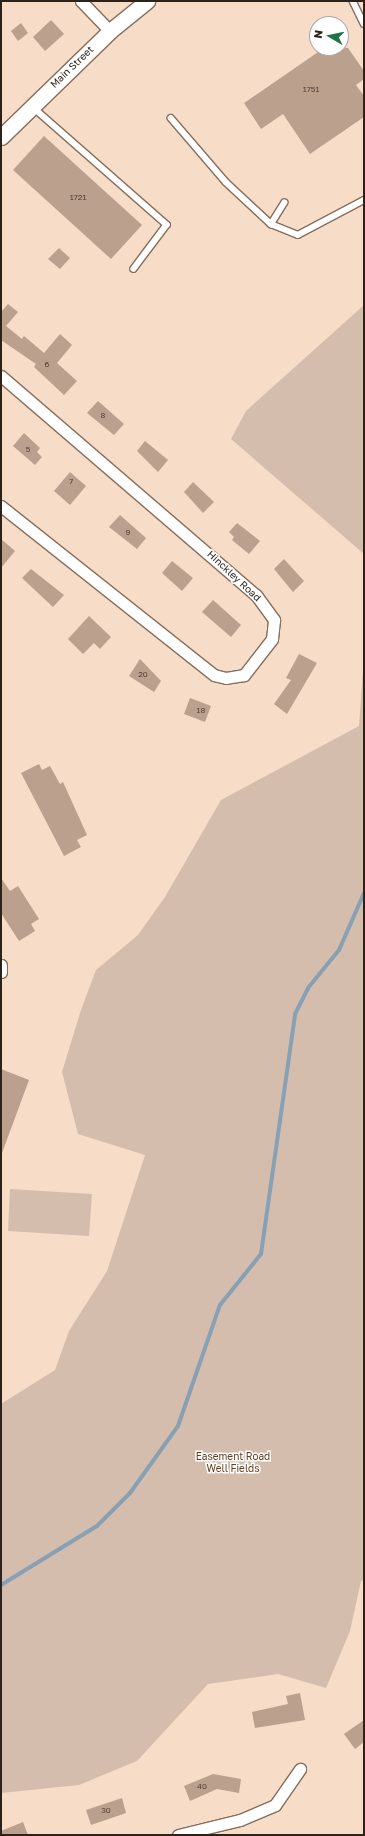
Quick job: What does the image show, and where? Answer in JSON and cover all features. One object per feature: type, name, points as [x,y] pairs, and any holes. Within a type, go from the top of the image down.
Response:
[{"type":"main road","name":"Main Street","points":[[1,137],[110,31],[147,1]]},
{"type":"street","points":[[81,1],[110,31]]},
{"type":"street","name":"Hinckley Road","points":[[1,376],[256,595],[274,620],[272,639],[244,675],[226,678],[214,674],[1,506]]},
{"type":"street","points":[[1,965],[1,972]]},
{"type":"street","points":[[178,1835],[240,1820],[275,1805],[300,1769]]},
{"type":"lane","points":[[353,1],[364,24]]},
{"type":"lane","points":[[32,106],[167,225],[134,269]]},
{"type":"lane","points":[[171,118],[226,182],[271,224],[298,235],[364,200]]},
{"type":"lane","points":[[271,224],[284,203]]},
{"type":"green space","points":[[364,305],[364,554],[231,439],[246,411]]},
{"type":"green space","name":"Easement Road Well Fields","points":[[364,656],[364,1580],[361,1581],[350,1631],[326,1688],[278,1674],[208,1684],[137,1761],[79,1785],[1,1793],[1,1404],[55,1370],[69,1331],[107,1271],[145,1155],[78,1134],[62,1072],[81,1010],[96,970],[138,935],[165,897],[221,800],[359,726]]},
{"type":"green space","points":[[10,1189],[92,1194],[89,1236],[8,1231]]},
{"type":"building","points":[[51,20],[64,34],[45,51],[33,37]]},
{"type":"building","points":[[21,23],[28,33],[18,41],[11,31]]},
{"type":"building","points":[[349,49],[364,71],[364,79],[356,85],[364,96],[364,117],[310,154],[283,114],[261,129],[244,103],[312,56],[349,56]]},
{"type":"building","points":[[44,136],[142,225],[111,259],[13,170]]},
{"type":"building","points":[[59,248],[70,258],[60,269],[48,259]]},
{"type":"building","points":[[8,304],[18,312],[6,326],[22,339],[24,336],[44,353],[60,334],[72,345],[57,363],[77,381],[64,395],[34,367],[36,364],[1,340],[1,312]]},
{"type":"building","points":[[98,401],[124,424],[114,435],[87,413]]},
{"type":"building","points":[[24,433],[40,448],[37,452],[42,457],[35,465],[13,446]]},
{"type":"building","points":[[145,441],[168,460],[158,472],[137,451]]},
{"type":"building","points":[[70,472],[86,486],[70,505],[54,491]]},
{"type":"building","points":[[193,482],[214,502],[203,513],[184,492]]},
{"type":"building","points":[[120,515],[146,538],[137,549],[109,527]]},
{"type":"building","points":[[237,523],[260,541],[249,554],[232,540],[234,537],[229,532]]},
{"type":"building","points":[[1,539],[15,551],[1,568]]},
{"type":"building","points":[[284,559],[304,581],[293,592],[274,569]]},
{"type":"building","points":[[172,561],[193,578],[182,591],[162,573]]},
{"type":"building","points":[[31,569],[64,595],[53,607],[22,578]]},
{"type":"building","points":[[213,600],[241,625],[231,637],[202,612]]},
{"type":"building","points":[[89,616],[111,637],[100,649],[94,643],[83,654],[68,639]]},
{"type":"building","points":[[299,654],[317,663],[287,714],[274,704],[291,680],[286,678]]},
{"type":"building","points":[[140,659],[161,681],[154,692],[129,676]]},
{"type":"building","points":[[190,698],[211,706],[205,722],[184,714]]},
{"type":"building","points":[[39,764],[42,770],[50,766],[60,784],[63,782],[87,835],[77,840],[81,847],[64,856],[21,773]]},
{"type":"building","points":[[1,878],[10,891],[18,886],[39,919],[31,924],[35,931],[19,941],[1,913]]},
{"type":"building","points":[[1,1069],[29,1080],[2,1153],[1,1153]]},
{"type":"building","points":[[300,1693],[305,1720],[255,1728],[252,1712],[288,1704],[286,1696]]},
{"type":"building","points":[[364,1720],[364,1742],[355,1749],[344,1734]]},
{"type":"building","points":[[213,1774],[241,1779],[239,1793],[217,1789],[190,1801],[184,1786]]},
{"type":"building","points":[[122,1798],[126,1813],[91,1825],[86,1810]]},
{"type":"building","points":[[23,1822],[28,1835],[1,1835],[1,1831]]},
{"type":"waterway","points":[[1,1585],[97,1526],[130,1493],[178,1426],[220,1305],[261,1254],[295,1014],[308,988],[339,950],[364,893]]}]
